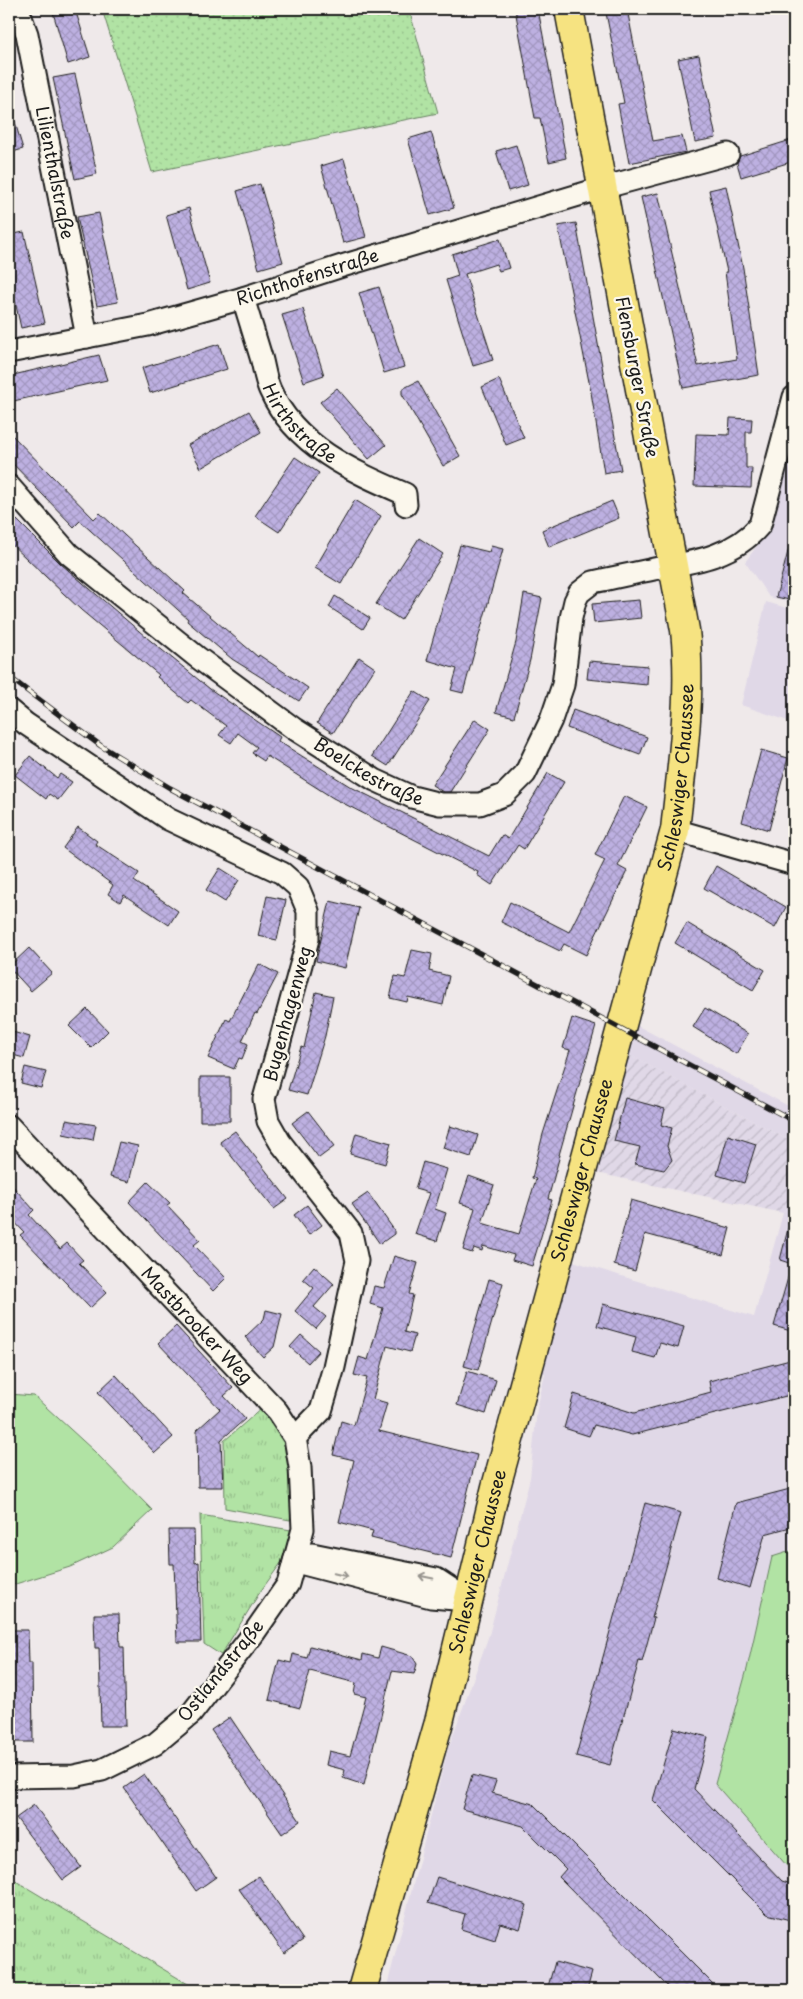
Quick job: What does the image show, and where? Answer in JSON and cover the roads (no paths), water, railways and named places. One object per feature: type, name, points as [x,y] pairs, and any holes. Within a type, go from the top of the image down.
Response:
[{"type":"main road","name":"Flensburger Straße","points":[[569,9],[672,566]]},
{"type":"main road","name":"Schleswiger Chaussee","points":[[362,1990],[439,1722],[496,1486],[675,830],[687,715],[688,659],[685,630],[672,566]]},
{"type":"street","name":"Lilienthalstraße","points":[[18,9],[26,34],[87,338]]},
{"type":"street","points":[[602,188],[728,154]]},
{"type":"street","name":"Richthofenstraße","points":[[9,352],[148,325],[243,298],[342,266],[602,188]]},
{"type":"street","name":"Hirthstraße","points":[[243,298],[270,389],[289,421],[305,438],[331,457],[362,476],[405,494],[406,505]]},
{"type":"street","points":[[672,566],[725,552],[751,535],[760,525],[794,397]]},
{"type":"street","name":"Boelckestraße","points":[[9,486],[69,554],[229,681],[293,728],[375,780],[412,798],[440,804],[480,804],[504,795],[525,774],[551,720],[563,685],[571,618],[579,593],[593,582],[672,566]]},
{"type":"street","name":"Bugenhagenweg","points":[[9,710],[26,724],[168,819],[282,873],[298,888],[308,911],[308,939],[264,1099],[268,1122],[280,1142],[351,1233],[357,1261],[334,1367],[321,1411],[310,1425],[295,1438]]},
{"type":"street","points":[[675,830],[794,864]]},
{"type":"street","name":"Mastbrooker Weg","points":[[9,1126],[276,1410],[295,1438],[300,1467],[303,1529],[294,1562]]},
{"type":"street","points":[[294,1562],[431,1597],[468,1600]]},
{"type":"street","name":"Ostlandstraße","points":[[9,1777],[74,1776],[102,1770],[156,1744],[191,1714],[238,1655],[288,1584],[294,1562]]},
{"type":"railway","points":[[9,677],[101,746],[170,788],[794,1121]]}]
